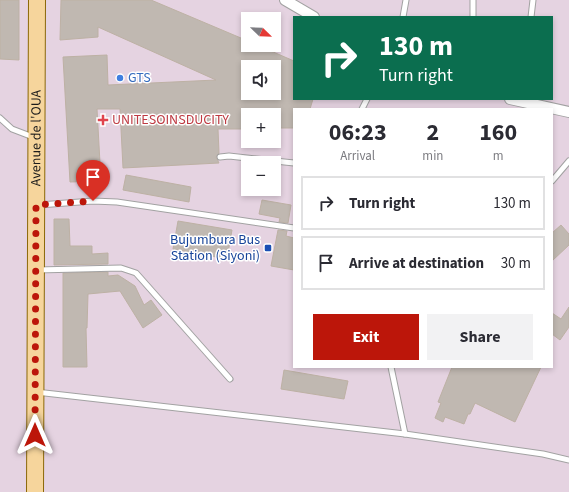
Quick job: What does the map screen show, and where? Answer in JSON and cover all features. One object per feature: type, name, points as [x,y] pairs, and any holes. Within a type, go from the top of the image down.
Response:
[{"type":"main road","name":"Avenue de l'OUA","points":[[35,492],[37,0]]},
{"type":"street","points":[[285,0],[312,16]]},
{"type":"street","points":[[528,101],[569,112]]},
{"type":"lane","points":[[403,16],[406,0]]},
{"type":"lane","points":[[473,0],[473,16]]},
{"type":"lane","points":[[531,16],[532,0]]},
{"type":"lane","points":[[0,118],[12,129],[36,138]]},
{"type":"lane","points":[[220,157],[229,156],[293,163]]},
{"type":"lane","points":[[553,178],[569,160]]},
{"type":"lane","points":[[36,205],[93,201],[117,202],[293,228]]},
{"type":"lane","points":[[36,270],[121,268],[136,273],[230,379]]},
{"type":"lane","points":[[390,368],[405,434]]},
{"type":"lane","points":[[35,392],[405,434],[543,454],[569,460]]},
{"type":"shaded area","points":[[0,0],[569,0],[569,492],[0,492]]},
{"type":"building","points":[[0,0],[19,0],[19,60],[0,59]]},
{"type":"building","points":[[61,0],[151,0],[241,38],[241,52],[273,52],[293,61],[293,100],[313,100],[310,108],[293,108],[293,128],[281,128],[281,108],[241,108],[241,129],[218,129],[219,153],[216,157],[219,163],[123,168],[120,109],[97,109],[101,181],[70,182],[63,57],[107,55],[108,85],[216,80],[98,27],[98,37],[60,40]]},
{"type":"building","points":[[126,175],[191,187],[189,202],[123,190]]},
{"type":"building","points":[[262,200],[291,205],[288,223],[279,222],[280,218],[259,214]]},
{"type":"building","points":[[54,219],[69,219],[70,246],[92,246],[92,254],[108,253],[108,264],[54,265]]},
{"type":"building","points":[[178,221],[232,230],[227,259],[173,249]]},
{"type":"building","points":[[561,225],[569,234],[569,245],[553,260],[553,232]]},
{"type":"building","points":[[278,230],[287,231],[286,236],[293,238],[293,270],[271,266]]},
{"type":"building","points":[[108,272],[108,276],[118,275],[135,286],[144,305],[151,300],[162,315],[143,328],[120,291],[88,294],[86,328],[87,367],[63,367],[63,273]]},
{"type":"building","points":[[569,307],[569,327],[560,340],[553,335],[553,314],[561,319]]},
{"type":"building","points":[[452,368],[541,368],[515,422],[475,403],[464,424],[445,417],[443,422],[435,418],[441,403],[438,402]]},
{"type":"building","points":[[284,370],[348,381],[344,399],[281,389]]},
{"type":"place","name":"GTS","points":[[120,78]]},
{"type":"place","name":"UNITESOINSDUCITY","points":[[103,120]]},
{"type":"place","name":"Bujumbura Bus Station (Siyoni)","points":[[268,248]]},
{"type":"route","points":[[35,435],[36,205],[93,201]]}]
